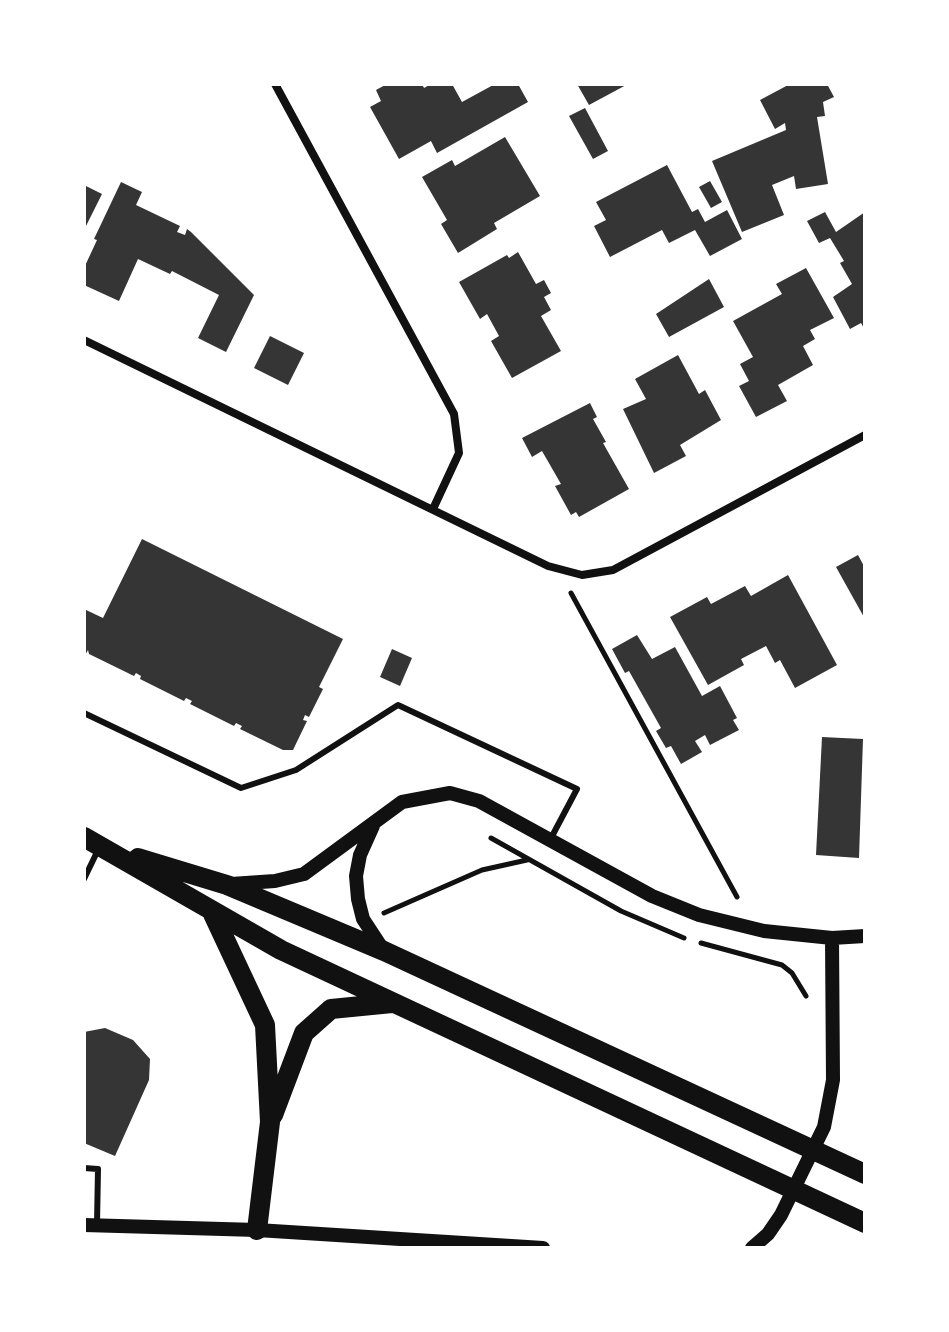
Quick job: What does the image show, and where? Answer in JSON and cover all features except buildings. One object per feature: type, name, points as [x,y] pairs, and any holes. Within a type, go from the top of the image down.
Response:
[{"type":"main road","points":[[98,844],[227,885],[384,951],[865,1174]]},
{"type":"main road","points":[[98,844],[213,914],[393,1003],[865,1223]]},
{"type":"main road","points":[[213,914],[265,1025],[270,1122],[257,1230]]},
{"type":"main road","points":[[270,1122],[304,1033],[331,1009],[393,1003]]},
{"type":"street","points":[[275,84],[454,414],[459,453],[433,509]]},
{"type":"street","points":[[84,340],[548,566],[582,575],[613,570],[865,435]]},
{"type":"street","points":[[227,885],[275,881],[304,874],[402,802],[450,793],[479,801],[652,896],[699,915],[764,931],[832,938],[865,936]]},
{"type":"street","points":[[373,825],[360,855],[356,876],[358,899],[363,919],[384,951]]},
{"type":"street","points":[[752,1248],[768,1234],[781,1215],[824,1127],[833,1080],[832,938]]},
{"type":"street","points":[[91,1225],[257,1230],[543,1248]]},
{"type":"lane","points":[[84,713],[241,788],[296,770],[398,705],[577,789],[550,840]]},
{"type":"lane","points":[[84,879],[98,844]]},
{"type":"lane","points":[[84,1168],[98,1169],[91,1225]]},
{"type":"path","points":[[571,596],[737,897]]},
{"type":"path","points":[[383,914],[482,870],[527,860]]}]
